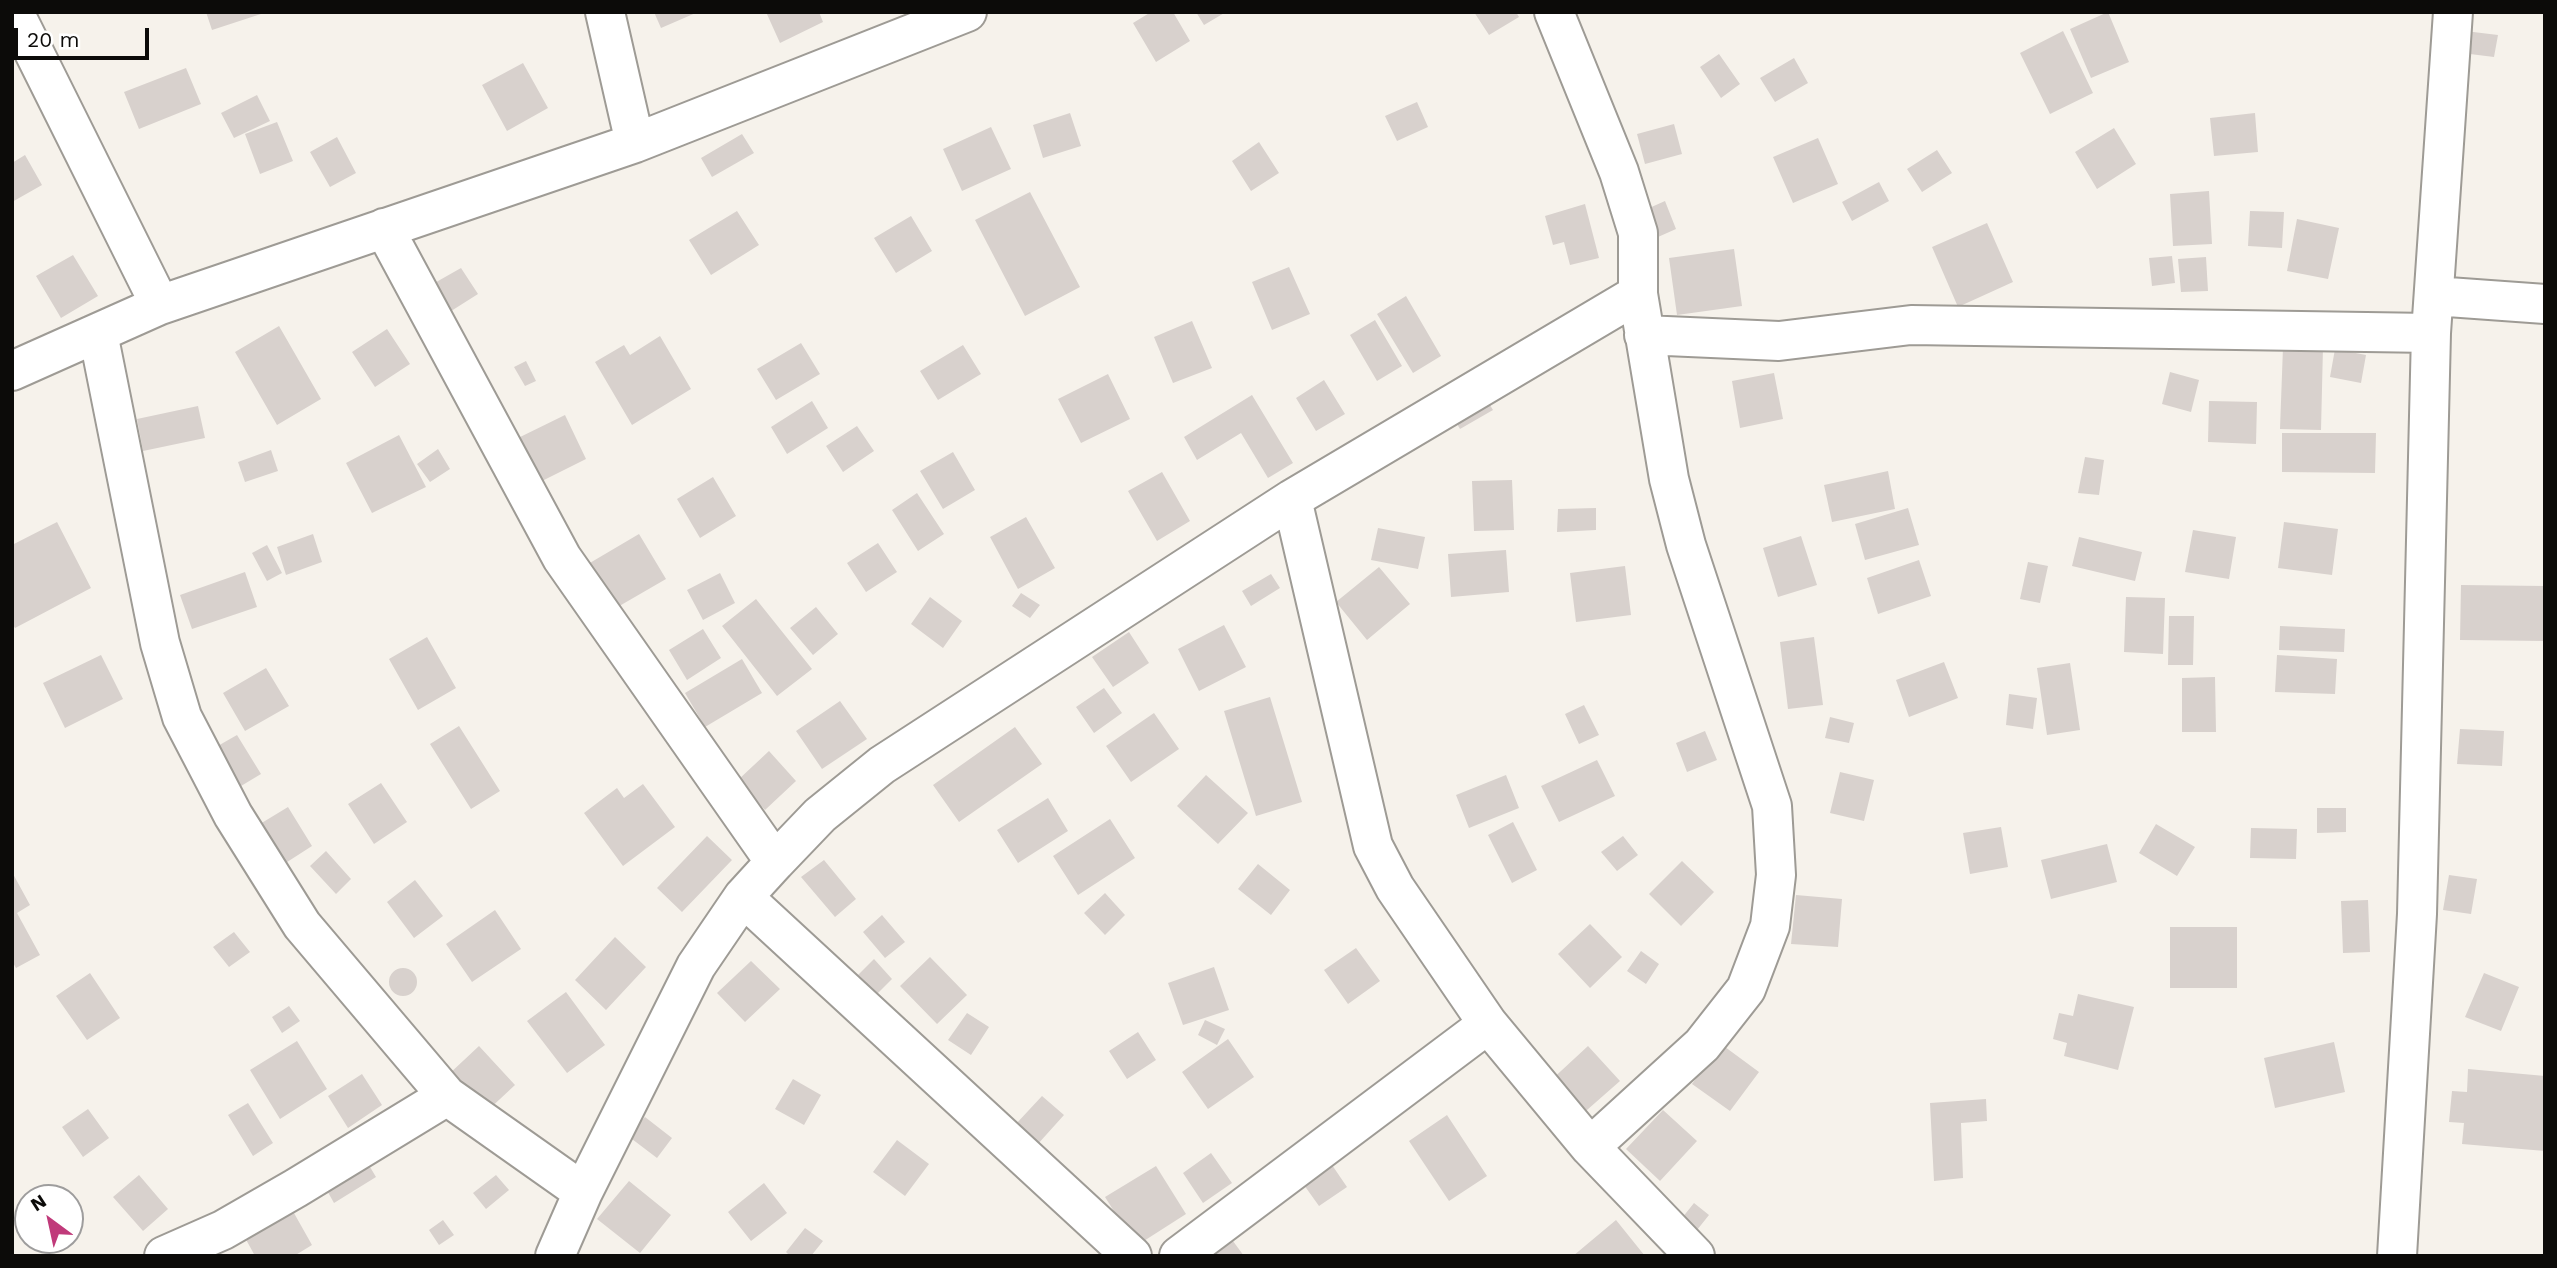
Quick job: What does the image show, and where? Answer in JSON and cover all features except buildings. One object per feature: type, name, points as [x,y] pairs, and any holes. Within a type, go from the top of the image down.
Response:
[{"type":"street","points":[[15,12],[160,305]]},
{"type":"street","points":[[605,12],[635,143]]},
{"type":"street","points":[[12,371],[160,305],[635,143],[967,12]]},
{"type":"street","points":[[1554,12],[1619,172],[1638,233],[1638,294],[1669,479],[1686,545],[1772,806],[1776,875],[1770,926],[1746,989],[1702,1045],[1590,1147]]},
{"type":"street","points":[[2397,1256],[2417,914],[2431,333],[2453,12]]},
{"type":"street","points":[[384,228],[562,558],[775,862]]},
{"type":"street","points":[[555,1256],[583,1192],[696,966],[743,897],[820,815],[882,765],[1292,499],[1638,294]]},
{"type":"street","points":[[2434,296],[2545,304]]},
{"type":"street","points":[[1644,335],[1779,341],[1911,325],[2431,333]]},
{"type":"street","points":[[98,333],[160,643],[182,717],[233,815],[302,925],[447,1096],[583,1192]]},
{"type":"street","points":[[1292,499],[1373,846],[1395,888],[1488,1024],[1590,1147],[1695,1256]]},
{"type":"street","points":[[743,897],[1132,1256]]},
{"type":"street","points":[[1179,1256],[1488,1024]]},
{"type":"street","points":[[164,1256],[223,1230],[447,1096]]}]
